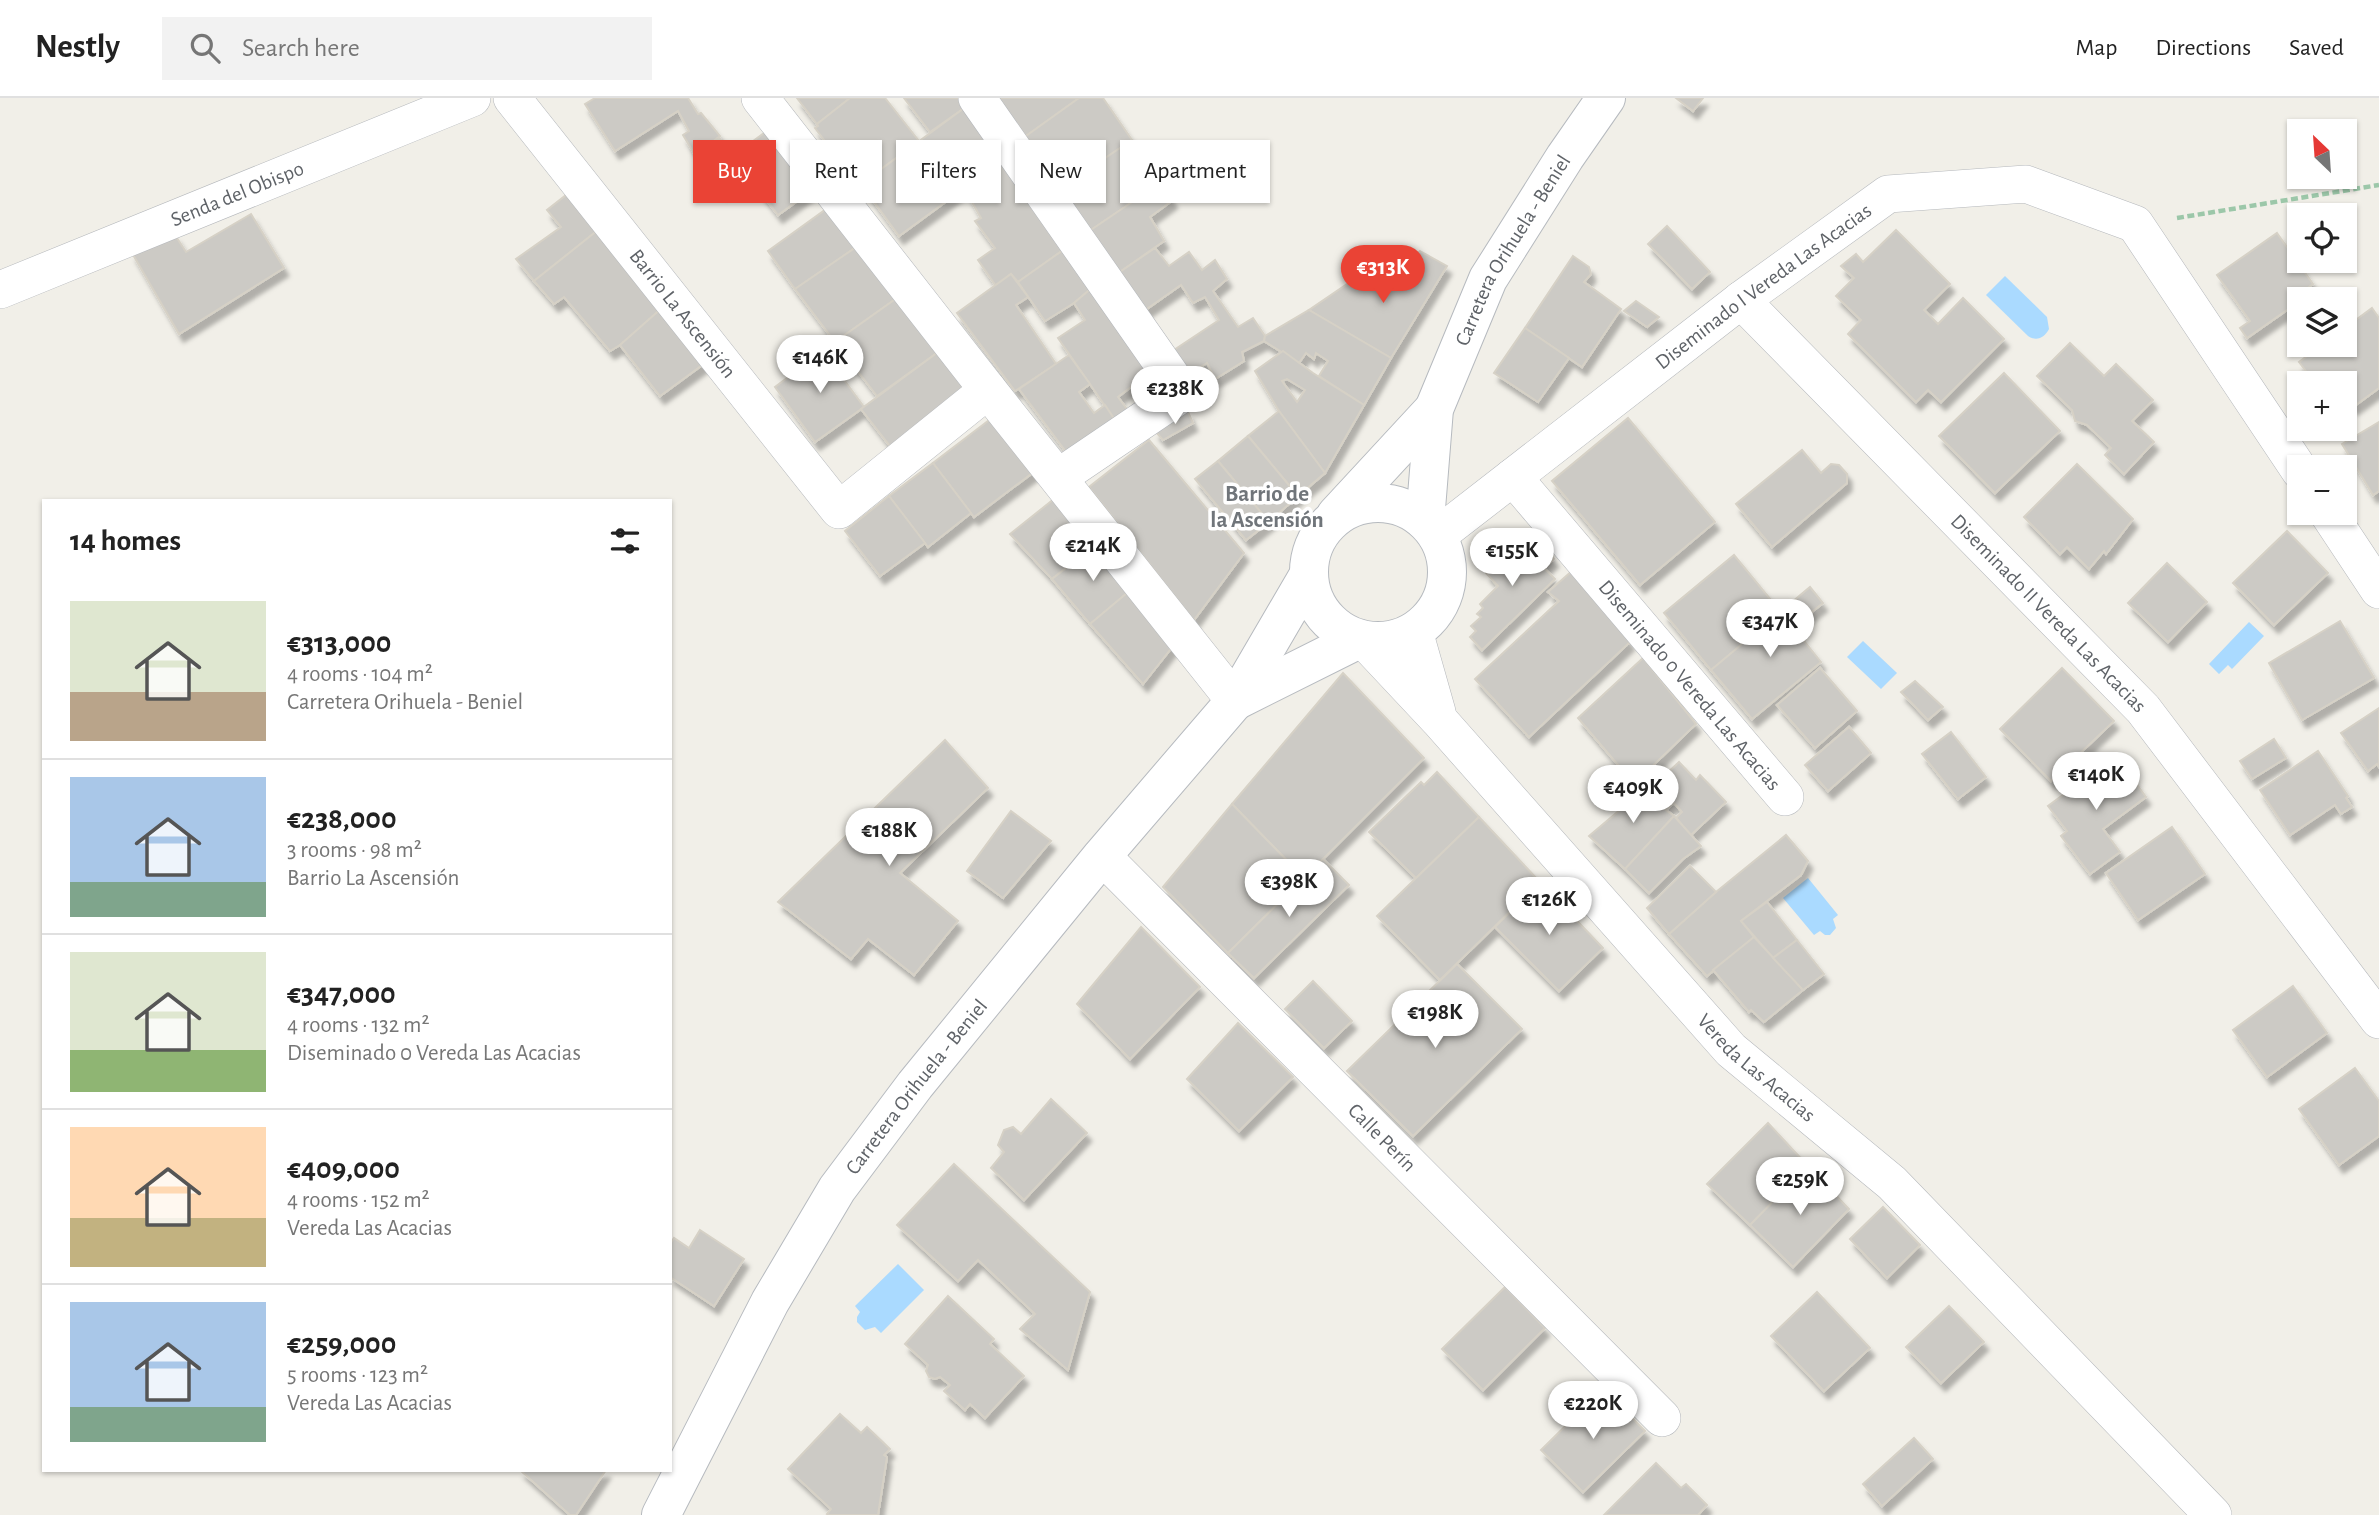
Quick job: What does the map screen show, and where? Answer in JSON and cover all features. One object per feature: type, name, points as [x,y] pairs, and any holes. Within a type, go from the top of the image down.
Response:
[{"type":"main road","name":"Carretera Orihuela - Beniel","points":[[1325,527],[1434,409],[1488,279],[1565,157],[1606,98]]},
{"type":"main road","name":"Carretera Orihuela - Beniel","points":[[1431,529],[1434,409]]},
{"type":"main road","points":[[1365,504],[1388,504],[1408,509],[1431,529],[1445,557],[1447,578],[1442,599],[1430,617],[1414,631],[1398,639],[1381,642],[1362,640],[1339,630],[1323,616],[1313,597],[1308,576],[1310,559],[1325,527],[1343,512],[1365,504]]},
{"type":"main road","name":"Carretera Orihuela - Beniel","points":[[661,1515],[673,1474],[836,1189],[915,1085],[1102,856],[1235,701],[1308,576]]},
{"type":"main road","name":"Carretera Orihuela - Beniel","points":[[1235,701],[1362,640]]},
{"type":"street","name":"Senda del Obispo","points":[[0,290],[472,98]]},
{"type":"street","name":"Barrio La Ascensión","points":[[512,98],[839,510],[988,390]]},
{"type":"street","points":[[761,98],[1235,701]]},
{"type":"street","points":[[977,98],[1184,393],[1059,477]]},
{"type":"street","name":"Diseminado I Vereda Las Acacias","points":[[1431,529],[1513,477],[1741,300],[1888,194],[2026,184],[2135,225]]},
{"type":"street","points":[[2135,225],[2289,455]]},
{"type":"street","name":"Diseminado II Vereda Las Acacias","points":[[1741,300],[2143,709],[2379,1020]]},
{"type":"street","name":"Diseminado 0 Vereda Las Acacias","points":[[1513,477],[1785,797]]},
{"type":"street","points":[[2336,525],[2379,590]]},
{"type":"street","name":"Vereda Las Acacias","points":[[1414,631],[1439,720]]},
{"type":"street","name":"Vereda Las Acacias","points":[[1362,640],[1439,720],[1731,1050],[1892,1183],[2213,1515]]},
{"type":"street","name":"Calle Perín","points":[[1102,856],[1662,1418]]},
{"type":"path","points":[[2135,225],[2379,185]]},
{"type":"water","points":[[2005,276],[2047,317],[2049,329],[2038,339],[2028,336],[1986,295]]},
{"type":"water","points":[[2249,622],[2264,636],[2232,669],[2228,665],[2219,674],[2209,664]]},
{"type":"water","points":[[1863,641],[1897,673],[1881,689],[1847,657]]},
{"type":"water","points":[[1808,878],[1838,915],[1833,919],[1836,928],[1830,935],[1820,931],[1814,935],[1783,898]]},
{"type":"water","points":[[898,1264],[924,1290],[881,1333],[875,1327],[865,1330],[857,1322],[860,1312],[855,1306]]},
{"type":"building","points":[[595,98],[688,98],[698,114],[701,113],[720,136],[715,140],[693,140],[693,152],[683,135],[689,131],[678,111],[615,151],[585,104]]},
{"type":"building","points":[[797,98],[850,98],[817,124]]},
{"type":"building","points":[[850,98],[885,98],[918,140],[896,140],[896,158],[882,168],[882,140],[824,140],[815,128]]},
{"type":"building","points":[[904,98],[961,98],[967,106],[930,132]]},
{"type":"building","points":[[989,98],[1079,98],[1020,140]]},
{"type":"building","points":[[1079,98],[1103,98],[1132,140],[1120,140],[1120,148],[1106,158],[1106,140],[1020,140]]},
{"type":"building","points":[[1676,98],[1703,98],[1693,111]]},
{"type":"building","points":[[967,106],[991,140],[921,140]]},
{"type":"building","points":[[776,124],[790,142],[790,203],[794,203],[778,215],[769,203],[776,203],[776,140],[754,140]]},
{"type":"building","points":[[1120,148],[1120,203],[1131,203],[1085,234],[1063,203],[1106,203],[1106,158]]},
{"type":"building","points":[[896,158],[896,203],[944,203],[899,236],[875,203],[882,203],[882,169]]},
{"type":"building","points":[[1004,159],[1015,175],[1015,203],[1035,203],[1066,248],[1018,282],[1011,274],[996,286],[978,260],[995,248],[975,221],[981,218],[972,203],[1001,203],[1001,161]]},
{"type":"building","points":[[575,188],[603,226],[534,281],[516,259],[561,227],[547,210]]},
{"type":"building","points":[[835,203],[865,241],[795,289],[768,251]]},
{"type":"building","points":[[1131,203],[1169,203],[1150,217],[1164,241],[1114,276],[1085,234]]},
{"type":"building","points":[[251,214],[284,268],[179,334],[132,253],[175,235],[186,252]]},
{"type":"building","points":[[603,226],[663,307],[610,351],[564,297],[554,304],[534,281]]},
{"type":"building","points":[[1667,226],[1710,272],[1692,289],[1648,244]]},
{"type":"building","points":[[1896,230],[1950,284],[1924,310],[1938,324],[1963,298],[2004,339],[1941,402],[1928,390],[1916,402],[1848,334],[1861,320],[1836,296],[1854,278],[1841,266],[1856,254],[1863,262]]},
{"type":"building","points":[[2277,233],[2287,247],[2287,273],[2305,273],[2313,284],[2309,287],[2287,287],[2287,310],[2247,338],[2240,328],[2250,321],[2217,275]]},
{"type":"building","points":[[865,241],[904,293],[835,342],[795,289]]},
{"type":"building","points":[[1066,248],[1094,286],[1074,303],[1045,321],[1018,282]]},
{"type":"building","points":[[1155,248],[1169,266],[1189,252],[1202,270],[1215,260],[1227,279],[1213,291],[1238,327],[1253,318],[1265,336],[1264,341],[1242,352],[1244,361],[1215,379],[1207,363],[1185,377],[1168,354],[1219,320],[1205,297],[1193,303],[1181,285],[1141,313],[1114,276]]},
{"type":"building","points":[[1420,251],[1447,266],[1391,358],[1309,310],[1356,278],[1382,291]]},
{"type":"building","points":[[1573,256],[1589,267],[1591,274],[1584,282],[1621,309],[1582,367],[1525,328]]},
{"type":"building","points":[[1011,274],[1028,297],[1016,305],[1056,364],[1015,391],[957,313]]},
{"type":"building","points":[[1094,286],[1168,391],[1150,405],[1135,384],[1118,397],[1132,416],[1119,426],[1058,338],[1085,320],[1074,303]]},
{"type":"building","points":[[904,293],[945,347],[877,396],[835,342]]},
{"type":"building","points":[[1636,301],[1659,317],[1647,327],[1624,311]]},
{"type":"building","points":[[663,307],[705,363],[660,396],[620,345]]},
{"type":"building","points":[[2372,308],[2379,318],[2379,388],[2357,404],[2357,371],[2306,371],[2299,362],[2306,357],[2357,357],[2357,319]]},
{"type":"building","points":[[1309,310],[1391,358],[1364,405],[1319,376],[1328,361],[1316,353],[1314,359],[1306,353],[1299,363],[1264,341],[1265,336]]},
{"type":"building","points":[[1525,328],[1569,358],[1538,402],[1494,373]]},
{"type":"building","points":[[835,342],[840,349],[828,358],[864,407],[815,442],[775,387]]},
{"type":"building","points":[[2070,343],[2104,376],[2116,364],[2153,400],[2132,421],[2154,442],[2124,474],[2105,455],[2111,448],[2087,425],[2075,421],[2072,410],[2037,376]]},
{"type":"building","points":[[945,347],[972,382],[890,446],[861,409]]},
{"type":"building","points":[[1283,351],[1364,405],[1325,473],[1279,411],[1255,371]],"holes":[[[1287,379],[1305,390],[1297,402],[1282,381]]]},
{"type":"building","points":[[1069,355],[1090,384],[1079,392],[1094,413],[1105,405],[1119,426],[1073,461],[1019,389]]},
{"type":"building","points":[[2004,373],[2060,431],[1995,493],[1939,436]]},
{"type":"building","points":[[1279,411],[1325,473],[1298,496],[1248,436]]},
{"type":"building","points":[[1188,412],[1193,423],[1163,440],[1155,431]]},
{"type":"building","points":[[997,414],[1043,465],[974,517],[933,463]]},
{"type":"building","points":[[1628,418],[1715,522],[1640,585],[1552,481]]},
{"type":"building","points":[[2379,422],[2379,491],[2373,495],[2357,469],[2357,455],[2349,455],[2342,444],[2357,441],[2357,435]]},
{"type":"building","points":[[1248,436],[1298,496],[1269,522],[1218,461]]},
{"type":"building","points":[[1149,440],[1244,553],[1194,620],[1089,487]]},
{"type":"building","points":[[1802,450],[1821,473],[1831,464],[1839,465],[1847,474],[1847,483],[1772,547],[1736,504]]},
{"type":"building","points":[[1218,461],[1269,522],[1246,540],[1195,479]]},
{"type":"building","points":[[933,463],[971,513],[928,547],[889,496]]},
{"type":"building","points":[[2077,464],[2133,519],[2106,554],[2104,551],[2089,569],[2067,547],[2060,554],[2024,517]]},
{"type":"building","points":[[1059,495],[1098,543],[1052,579],[1010,534]]},
{"type":"building","points":[[889,496],[925,543],[880,576],[845,531]]},
{"type":"building","points":[[2287,531],[2328,573],[2274,625],[2233,583]]},
{"type":"building","points":[[1533,537],[1554,559],[1544,568],[1555,579],[1482,650],[1470,637],[1476,631],[1471,626],[1481,617],[1477,614],[1483,608],[1480,604],[1498,586],[1486,573],[1491,568],[1488,565],[1516,539],[1523,546]]},
{"type":"building","points":[[1098,543],[1133,588],[1090,624],[1052,579]]},
{"type":"building","points":[[1734,555],[1781,612],[1711,670],[1664,613]]},
{"type":"building","points":[[2167,563],[2207,602],[2168,642],[2128,603]]},
{"type":"building","points":[[1572,571],[1630,642],[1529,737],[1475,679],[1559,601],[1548,592]]},
{"type":"building","points":[[1810,587],[1823,603],[1793,627],[1821,662],[1752,719],[1711,670]]},
{"type":"building","points":[[1133,588],[1177,641],[1143,684],[1090,624]]},
{"type":"building","points":[[2340,621],[2374,678],[2302,720],[2269,663]]},
{"type":"building","points":[[1643,658],[1696,724],[1639,779],[1631,780],[1578,718]]},
{"type":"building","points":[[1820,668],[1857,711],[1815,748],[1777,705]]},
{"type":"building","points":[[2062,668],[2114,721],[2051,781],[2000,729]]},
{"type":"building","points":[[1343,673],[1424,758],[1304,878],[1232,804]]},
{"type":"building","points":[[1915,681],[1943,707],[1928,720],[1901,692]]},
{"type":"building","points":[[2379,708],[2379,767],[2377,764],[2368,771],[2341,733]]},
{"type":"building","points":[[1849,727],[1871,753],[1828,791],[1805,765]]},
{"type":"building","points":[[1951,732],[1986,777],[1958,799],[1922,754]]},
{"type":"building","points":[[2274,739],[2286,758],[2252,779],[2240,761]]},
{"type":"building","points":[[945,740],[988,788],[900,873],[958,921],[914,975],[868,939],[851,959],[778,902]]},
{"type":"building","points":[[2318,751],[2348,796],[2346,798],[2352,807],[2341,814],[2335,805],[2290,835],[2260,790]]},
{"type":"building","points":[[2116,756],[2146,797],[2103,829],[2120,852],[2090,874],[2061,836],[2067,831],[2048,806]]},
{"type":"building","points":[[1679,762],[1696,780],[1700,775],[1726,802],[1691,835],[1676,818],[1682,812],[1674,803],[1666,810],[1639,779],[1654,765],[1664,776]]},
{"type":"building","points":[[1437,772],[1479,817],[1416,878],[1369,832],[1421,782],[1424,785]]},
{"type":"building","points":[[1639,779],[1674,816],[1625,869],[1589,836],[1634,798],[1625,786],[1631,780]]},
{"type":"building","points":[[1232,804],[1304,878],[1228,953],[1163,887]]},
{"type":"building","points":[[1011,811],[1051,841],[1003,898],[967,871]]},
{"type":"building","points":[[1674,816],[1701,846],[1683,859],[1649,893],[1625,869]]},
{"type":"building","points":[[1479,817],[1540,882],[1440,980],[1377,916]]},
{"type":"building","points":[[2172,827],[2205,874],[2138,920],[2106,873]]},
{"type":"building","points":[[1786,835],[1808,861],[1801,875],[1741,921],[1754,937],[1707,976],[1669,934]]},
{"type":"building","points":[[1323,859],[1349,885],[1254,978],[1228,953]]},
{"type":"building","points":[[1690,866],[1716,892],[1669,934],[1647,908]]},
{"type":"building","points":[[1540,882],[1603,948],[1559,991],[1495,927]]},
{"type":"building","points":[[1767,902],[1797,940],[1773,958],[1741,921]]},
{"type":"building","points":[[1141,927],[1200,987],[1130,1059],[1077,1004]]},
{"type":"building","points":[[1754,937],[1803,990],[1764,1022],[1751,1010],[1749,1012],[1713,970]]},
{"type":"building","points":[[1797,940],[1824,974],[1803,990],[1773,958]]},
{"type":"building","points":[[1457,964],[1522,1029],[1413,1136],[1347,1071]]},
{"type":"building","points":[[1313,981],[1352,1021],[1324,1048],[1285,1009]]},
{"type":"building","points":[[2293,986],[2327,1033],[2267,1077],[2233,1030]]},
{"type":"building","points":[[1238,1023],[1293,1077],[1239,1131],[1187,1079]]},
{"type":"building","points":[[2355,1068],[2379,1101],[2379,1136],[2339,1165],[2299,1109]]},
{"type":"building","points":[[1051,1099],[1087,1133],[1024,1200],[991,1168],[1004,1152],[998,1145],[1004,1130],[1013,1127],[1021,1134]]},
{"type":"building","points":[[1768,1123],[1808,1166],[1750,1225],[1707,1184]]},
{"type":"building","points":[[954,1164],[1090,1292],[1068,1370],[1020,1329],[1035,1314],[978,1260],[958,1281],[897,1225]]},
{"type":"building","points":[[1808,1166],[1849,1209],[1793,1267],[1750,1225]]},
{"type":"building","points":[[1883,1207],[1920,1245],[1887,1278],[1850,1239]]},
{"type":"building","points":[[700,1230],[744,1259],[714,1306],[672,1278],[672,1241],[674,1238],[689,1248]]},
{"type":"building","points":[[1505,1287],[1545,1328],[1483,1390],[1442,1349]]},
{"type":"building","points":[[1817,1292],[1870,1348],[1824,1391],[1771,1336]]},
{"type":"building","points":[[948,1296],[994,1339],[990,1344],[1024,1376],[985,1418],[970,1404],[965,1410],[944,1391],[950,1385],[940,1377],[929,1377],[926,1371],[928,1365],[905,1344]]},
{"type":"building","points":[[1949,1306],[1984,1342],[1941,1383],[1906,1347]]},
{"type":"building","points":[[1603,1389],[1645,1431],[1583,1492],[1541,1450]]},
{"type":"building","points":[[840,1414],[861,1433],[867,1427],[890,1449],[884,1455],[887,1457],[878,1515],[827,1514],[831,1509],[788,1469]]},
{"type":"building","points":[[1914,1438],[1933,1459],[1882,1506],[1863,1484]]},
{"type":"building","points":[[1656,1463],[1681,1488],[1686,1484],[1707,1505],[1698,1515],[1604,1515]]},
{"type":"building","points":[[522,1472],[605,1472],[576,1515],[570,1515]]},
{"type":"district","name":"Barrio de la Ascensión","points":[[1267,507]]}]
